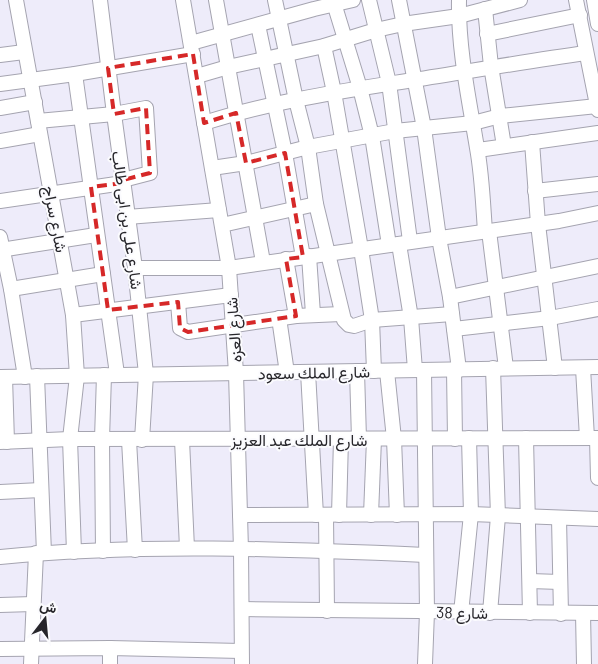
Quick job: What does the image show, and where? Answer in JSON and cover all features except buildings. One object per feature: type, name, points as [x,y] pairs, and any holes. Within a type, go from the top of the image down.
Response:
[{"type":"street","name":"شارع سراج","points":[[16,0],[73,315],[77,376],[70,440],[74,552]]},
{"type":"street","name":"شارع على بن ابى طالب","points":[[100,0],[135,268],[146,374],[136,440],[135,550]]},
{"type":"street","name":"شارع العزه","points":[[183,0],[222,225],[231,295],[236,373],[242,657]]},
{"type":"street","points":[[216,0],[263,262]]},
{"type":"street","points":[[275,0],[308,147],[316,204],[329,253],[341,314],[345,322],[352,326],[372,320],[452,314]]},
{"type":"street","points":[[0,84],[108,68],[192,48],[221,34],[280,19],[313,4],[353,0]]},
{"type":"street","points":[[369,0],[389,83],[396,131],[399,243]]},
{"type":"street","points":[[399,0],[424,128],[438,238],[450,297],[454,329],[462,439],[471,514],[461,613]]},
{"type":"street","points":[[459,0],[465,71],[478,150],[499,324],[496,439],[498,516],[490,613]]},
{"type":"street","points":[[212,168],[246,163],[308,147],[396,131],[473,123],[500,116],[598,108],[576,0]]},
{"type":"street","points":[[197,76],[228,67],[324,46],[376,30],[459,16],[516,1]]},
{"type":"street","points":[[334,2],[360,88],[399,243],[420,370],[424,439],[427,612],[425,664]]},
{"type":"street","points":[[485,9],[491,66],[504,146]]},
{"type":"street","points":[[487,34],[580,15]]},
{"type":"street","points":[[258,25],[286,153],[294,209],[306,256],[313,314]]},
{"type":"street","points":[[324,46],[334,92],[361,248],[380,371],[394,439],[397,515]]},
{"type":"street","points":[[0,55],[24,52]]},
{"type":"street","points":[[204,123],[236,113],[334,92],[491,66],[586,53]]},
{"type":"street","points":[[75,74],[108,310],[110,375],[102,440],[104,551]]},
{"type":"street","points":[[0,108],[35,102]]},
{"type":"street","points":[[0,141],[81,117],[114,114],[146,108],[150,173],[123,181],[91,187],[0,201]]},
{"type":"street","points":[[478,150],[598,133]]},
{"type":"street","points":[[532,142],[538,224],[555,368]]},
{"type":"street","points":[[535,191],[598,184]]},
{"type":"street","points":[[222,225],[316,204]]},
{"type":"street","points":[[127,217],[219,210]]},
{"type":"street","points":[[135,268],[228,268],[538,224],[598,213]]},
{"type":"street","points":[[31,664],[33,604],[40,553],[41,490],[39,441],[31,376],[8,295],[1,245],[60,241],[96,235]]},
{"type":"street","points":[[286,259],[296,316]]},
{"type":"street","points":[[450,297],[598,266]]},
{"type":"street","points":[[8,295],[67,279],[104,274]]},
{"type":"street","points":[[73,315],[231,295]]},
{"type":"street","points":[[178,302],[180,326],[185,331],[313,314],[341,314]]},
{"type":"street","points":[[454,329],[550,318],[598,309]]},
{"type":"street","points":[[279,318],[287,372]]},
{"type":"street","points":[[583,368],[598,478]]},
{"type":"street","name":"شارع الملك سعود","points":[[3,377],[598,368]]},
{"type":"street","points":[[357,371],[359,439]]},
{"type":"street","points":[[308,372],[311,440],[327,515]]},
{"type":"street","points":[[3,377],[3,442]]},
{"type":"street","points":[[526,438],[530,613]]},
{"type":"street","name":"شارع الملك عبد العزيز","points":[[3,442],[70,440],[594,438]]},
{"type":"street","points":[[326,611],[327,515],[341,439]]},
{"type":"street","points":[[370,515],[374,439]]},
{"type":"street","points":[[182,440],[187,548]]},
{"type":"street","points":[[0,492],[41,490]]},
{"type":"street","points":[[240,515],[471,514],[598,519]]},
{"type":"street","points":[[559,518],[561,614]]},
{"type":"street","points":[[0,557],[40,553],[187,548],[425,555]]},
{"type":"street","points":[[530,581],[560,582]]},
{"type":"street","points":[[0,605],[33,604]]},
{"type":"street","name":"شارع 38","points":[[242,609],[461,613],[598,613]]},
{"type":"street","points":[[583,614],[584,664]]},
{"type":"street","points":[[110,648],[110,664]]},
{"type":"street","points":[[0,649],[110,648],[242,657]]},
{"type":"highlighted area","points":[[193,54],[204,123],[236,113],[246,163],[285,153],[303,257],[286,259],[296,316],[188,332],[180,328],[178,302],[108,310],[91,187],[123,183],[123,180],[150,173],[146,108],[114,114],[108,68]]}]
